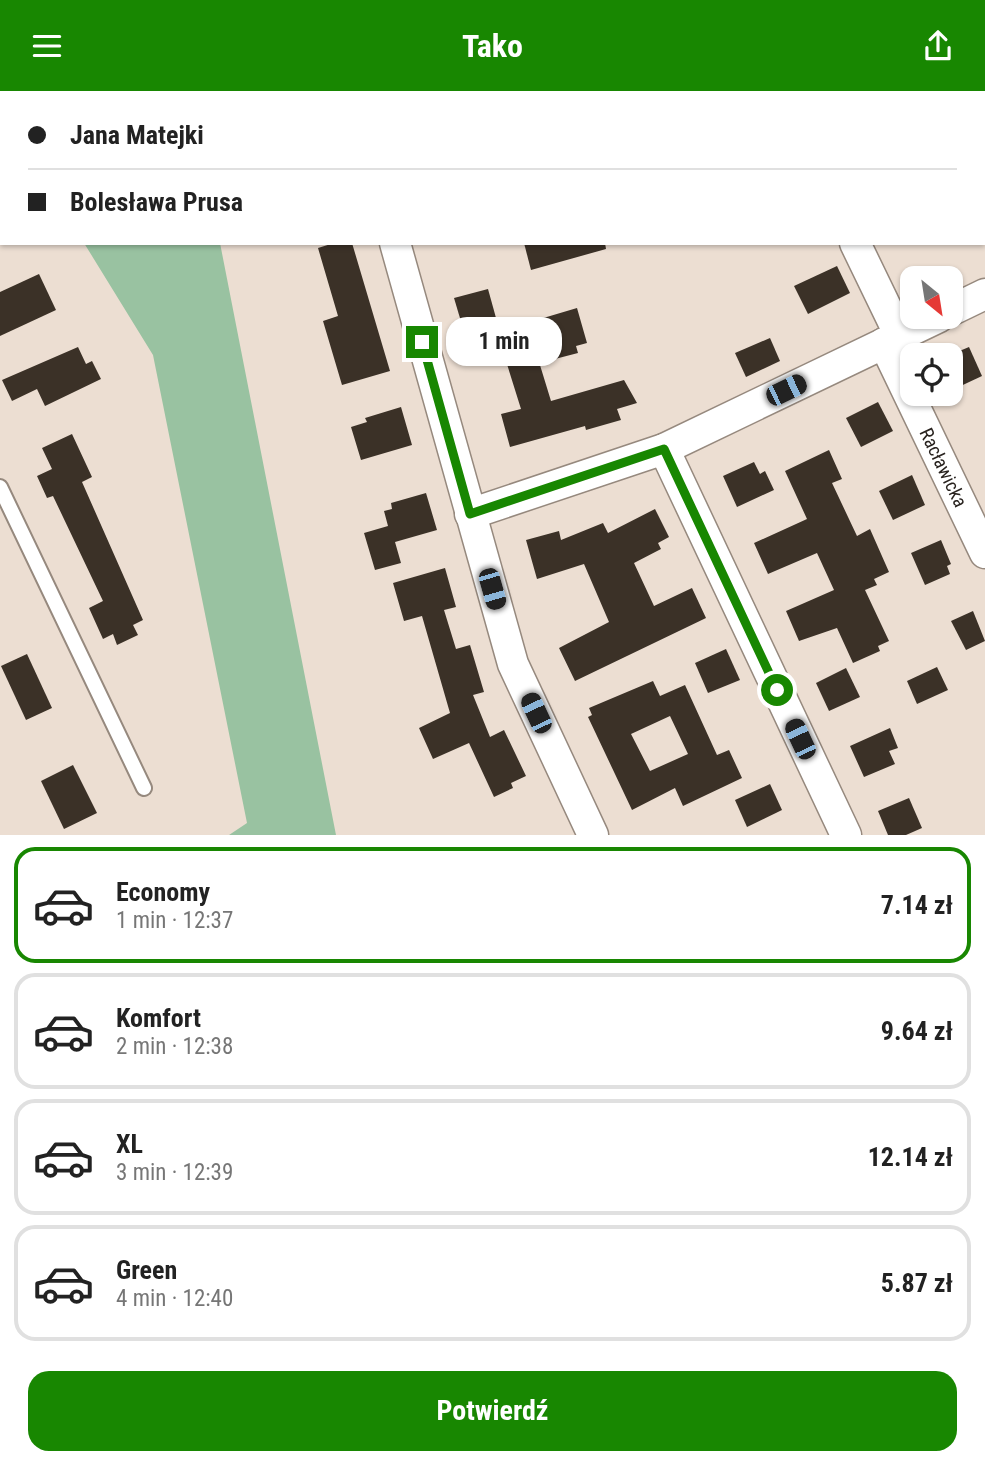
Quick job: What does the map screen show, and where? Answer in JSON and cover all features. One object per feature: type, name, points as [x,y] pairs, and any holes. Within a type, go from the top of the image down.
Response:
[{"type":"street","points":[[396,245],[513,664],[593,835]]},
{"type":"street","name":"Racławicka","points":[[856,245],[892,340],[985,553]]},
{"type":"street","points":[[963,305],[985,294]]},
{"type":"street","points":[[470,514],[664,449],[914,329]]},
{"type":"street","points":[[664,449],[846,835]]},
{"type":"lane","points":[[0,487],[144,789]]},
{"type":"green space","points":[[85,245],[220,245],[336,835],[229,835],[247,823],[153,355]]},
{"type":"building","points":[[328,245],[353,245],[390,371],[342,385],[323,321],[338,316],[318,248]]},
{"type":"building","points":[[525,245],[605,245],[606,249],[531,270]]},
{"type":"building","points":[[837,266],[850,293],[808,314],[794,286]]},
{"type":"building","points":[[39,274],[56,310],[0,336],[0,292]]},
{"type":"building","points":[[488,289],[501,336],[468,345],[454,298]]},
{"type":"building","points":[[577,308],[587,343],[576,346],[578,353],[551,360],[540,319]]},
{"type":"building","points":[[770,338],[780,361],[746,377],[735,353]]},
{"type":"building","points":[[78,347],[86,364],[92,361],[101,379],[45,406],[37,389],[12,401],[2,380]]},
{"type":"building","points":[[969,347],[982,376],[963,385],[963,350]]},
{"type":"building","points":[[536,352],[551,401],[624,380],[637,403],[617,409],[621,420],[586,430],[585,426],[510,447],[501,414],[521,409],[506,361]]},
{"type":"building","points":[[878,402],[893,431],[861,447],[846,418]]},
{"type":"building","points":[[401,407],[412,445],[361,460],[351,427],[367,422],[365,418]]},
{"type":"building","points":[[72,434],[92,477],[82,482],[143,620],[133,625],[138,635],[117,645],[113,634],[103,639],[89,608],[103,601],[53,496],[47,498],[37,476],[52,469],[42,448]]},
{"type":"building","points":[[829,450],[842,479],[832,483],[857,536],[870,529],[889,572],[874,579],[877,585],[865,590],[889,641],[878,646],[880,651],[853,663],[837,628],[799,641],[786,611],[834,590],[817,553],[768,574],[754,543],[807,519],[785,471]]},
{"type":"building","points":[[754,462],[760,474],[765,471],[774,490],[737,507],[723,476]]},
{"type":"building","points":[[912,475],[925,505],[893,520],[879,491]]},
{"type":"building","points":[[426,493],[437,530],[395,542],[401,563],[375,570],[364,533],[388,526],[384,511],[392,509],[391,503]]},
{"type":"building","points":[[655,509],[669,537],[658,543],[661,549],[634,563],[654,606],[692,588],[706,618],[575,681],[559,648],[609,622],[584,564],[537,579],[526,540],[559,531],[561,540],[603,523],[608,533]]},
{"type":"building","points":[[941,540],[951,564],[947,566],[950,574],[925,585],[911,553]]},
{"type":"building","points":[[445,568],[456,607],[444,610],[456,649],[470,645],[484,692],[473,695],[490,737],[504,730],[526,776],[511,783],[513,788],[494,797],[469,743],[433,759],[419,728],[450,713],[422,616],[404,621],[393,583]]},
{"type":"building","points":[[973,611],[985,641],[966,650],[951,621]]},
{"type":"building","points":[[726,649],[740,680],[708,693],[695,663]]},
{"type":"building","points":[[27,654],[52,708],[26,720],[1,666]]},
{"type":"building","points":[[937,667],[948,690],[917,704],[907,681]]},
{"type":"building","points":[[846,668],[860,697],[829,711],[816,683]]},
{"type":"building","points":[[653,681],[660,696],[685,685],[717,755],[729,750],[742,778],[683,806],[675,788],[632,810],[588,717],[592,715],[589,708]],"holes":[[[670,716],[688,754],[650,771],[631,734]]]},
{"type":"building","points":[[890,728],[898,748],[889,751],[895,764],[864,777],[850,746]]},
{"type":"building","points":[[73,765],[97,813],[64,829],[41,781]]},
{"type":"building","points":[[770,784],[782,810],[747,827],[735,800]]},
{"type":"building","points":[[909,798],[922,828],[906,835],[888,835],[878,811]]},
{"type":"route","points":[[422,342],[470,514],[664,449],[777,690]]}]
